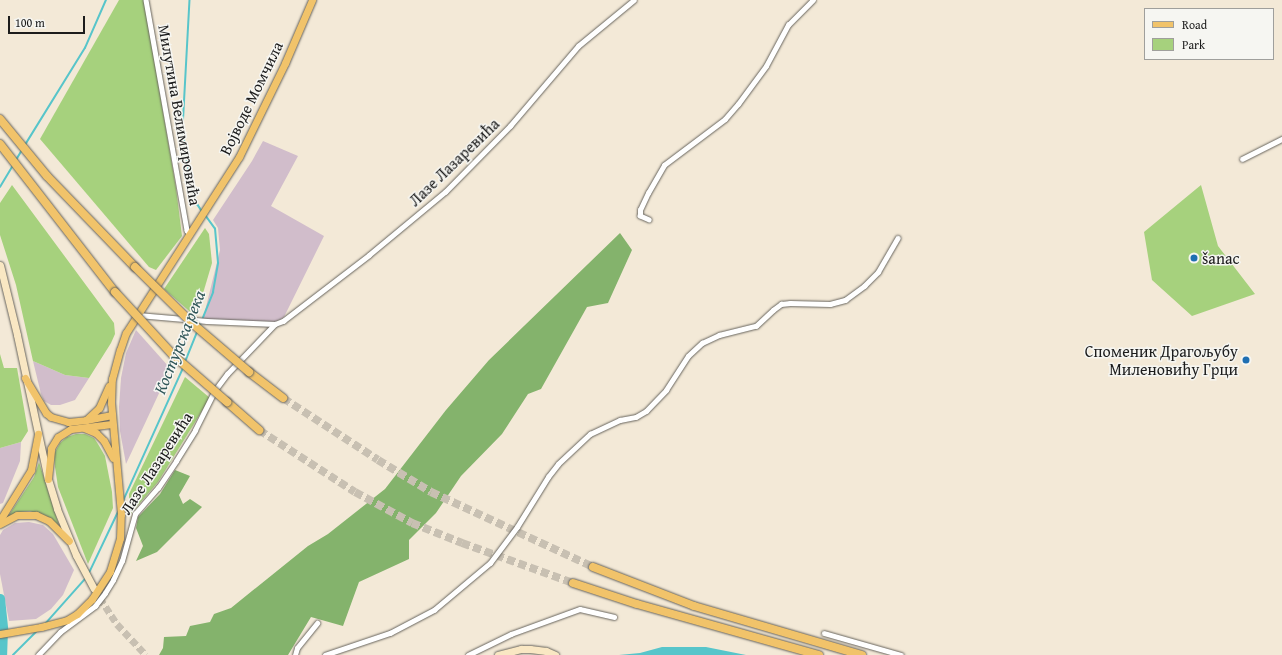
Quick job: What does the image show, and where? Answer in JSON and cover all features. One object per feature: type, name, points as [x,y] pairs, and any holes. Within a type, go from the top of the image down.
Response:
[{"type":"highway","points":[[0,119],[32,158],[135,267],[193,324],[249,372],[283,398]]},
{"type":"highway","points":[[0,144],[115,292],[174,354],[258,430]]},
{"type":"highway","points":[[593,567],[694,606],[862,655]]},
{"type":"highway","points":[[573,583],[637,604],[819,655]]},
{"type":"main road","name":"Војводе Момчила","points":[[190,234],[250,136],[312,0]]},
{"type":"main road","points":[[86,420],[99,408],[112,379],[122,344],[138,315],[190,234]]},
{"type":"main road","points":[[0,265],[17,335],[25,378],[48,479],[69,541],[84,573],[93,587]]},
{"type":"main road","points":[[25,378],[38,403],[51,417],[68,422],[111,415]]},
{"type":"main road","points":[[3,633],[26,630],[55,624],[66,620],[85,606],[106,580],[118,549],[121,514],[111,415],[112,379]]},
{"type":"main road","points":[[48,479],[49,456],[55,441],[64,433],[82,427],[112,424]]},
{"type":"main road","points":[[82,427],[96,434],[104,441],[116,464]]},
{"type":"main road","points":[[0,519],[25,482],[31,470],[38,434]]},
{"type":"main road","points":[[0,519],[17,515],[36,515],[54,525],[69,541]]},
{"type":"main road","points":[[498,655],[521,649],[546,651],[556,655]]},
{"type":"street","name":"Милутина Велимировића","points":[[146,0],[187,230],[190,234]]},
{"type":"street","name":"Лазе Лазаревића","points":[[38,655],[60,632],[95,606],[105,593],[122,561],[135,514],[158,488],[176,461],[215,390],[227,374],[275,324],[284,321],[326,289],[445,192],[510,126],[578,46],[634,0]]},
{"type":"street","points":[[649,220],[640,216],[640,210],[648,192],[664,166],[725,119],[766,66],[788,25],[813,0]]},
{"type":"street","points":[[1242,159],[1282,139]]},
{"type":"street","points":[[325,655],[390,633],[434,610],[490,563],[517,527],[548,477],[558,464],[590,434],[620,420],[636,417],[646,411],[666,390],[688,356],[697,346],[719,335],[756,326],[781,304],[830,304],[845,300],[864,286],[878,272],[898,238]]},
{"type":"street","points":[[138,315],[207,321],[275,324]]},
{"type":"street","points":[[468,655],[511,634],[580,609],[614,617]]},
{"type":"street","points":[[295,655],[296,648],[317,623]]},
{"type":"street","points":[[824,633],[901,655]]},
{"type":"shaded area","points":[[263,141],[298,156],[271,206],[324,236],[284,317],[276,322],[203,319],[220,250],[218,228],[213,220],[252,161]]},
{"type":"shaded area","points":[[136,330],[169,367],[168,374],[126,464],[120,431],[119,407],[121,378],[126,353]]},
{"type":"shaded area","points":[[33,361],[65,375],[89,378],[75,400],[60,405],[51,405],[44,401],[41,394]]},
{"type":"shaded area","points":[[21,442],[20,461],[3,503],[0,504],[0,448]]},
{"type":"shaded area","points":[[29,522],[43,525],[53,534],[74,570],[63,595],[51,609],[36,619],[9,621],[0,574],[0,535],[3,530],[15,523]]},
{"type":"green space","points":[[119,0],[144,0],[176,188],[182,236],[156,270],[149,267],[40,139]]},
{"type":"green space","points":[[12,185],[114,323],[115,334],[111,343],[89,378],[65,375],[33,361],[16,285],[0,235],[0,203]]},
{"type":"green space","points":[[1201,185],[1218,246],[1255,294],[1192,316],[1152,280],[1144,232]]},
{"type":"green space","points":[[205,228],[209,234],[212,263],[196,317],[164,289]]},
{"type":"green space","points":[[620,233],[632,250],[608,303],[587,307],[541,389],[528,394],[502,434],[461,476],[436,513],[409,540],[409,559],[359,582],[343,626],[311,617],[288,655],[159,655],[163,648],[164,637],[186,636],[190,626],[210,622],[214,614],[231,608],[308,546],[328,534],[385,489],[446,410],[489,360]]},
{"type":"green space","points":[[0,354],[4,368],[17,368],[28,431],[21,442],[0,448]]},
{"type":"green space","points":[[185,377],[210,398],[158,482],[129,516],[129,494]]},
{"type":"green space","points":[[76,434],[85,434],[94,438],[98,444],[105,456],[112,492],[113,508],[88,564],[58,487],[55,467],[54,454],[60,443],[67,437]]},
{"type":"green space","points":[[39,462],[59,525],[49,518],[30,511],[20,512],[7,518],[34,477]]},
{"type":"green space","points":[[175,470],[190,476],[179,495],[183,504],[190,499],[202,507],[157,552],[136,561],[143,546],[136,528],[138,517],[160,494]]},
{"type":"water","points":[[662,647],[706,647],[746,655],[619,655],[640,653]]},
{"type":"waterway","points":[[25,145],[85,48],[106,0]]},
{"type":"waterway","name":"Костурска река","points":[[190,0],[183,130],[191,186],[198,205],[202,211]]},
{"type":"waterway","points":[[16,160],[22,150]]},
{"type":"waterway","points":[[0,187],[13,165]]},
{"type":"waterway","name":"Костурска река","points":[[200,325],[213,292],[218,263],[215,229],[204,214]]},
{"type":"waterway","name":"Костурска река","points":[[185,362],[197,332]]},
{"type":"waterway","name":"Костурска река","points":[[123,501],[183,368]]},
{"type":"waterway","name":"Костурска река","points":[[89,573],[118,512]]},
{"type":"waterway","name":"Костурска река","points":[[46,623],[86,578]]},
{"type":"waterway","points":[[0,598],[3,629],[2,655]]},
{"type":"waterway","name":"Костурска река","points":[[13,655],[37,631]]},
{"type":"tunnel","points":[[283,398],[378,460],[431,492],[593,567]]},
{"type":"tunnel","points":[[259,430],[355,492],[412,523],[462,543],[573,583]]},
{"type":"tunnel","points":[[94,589],[117,624],[146,655]]},
{"type":"place","name":"šanac","points":[[1194,258]]},
{"type":"place","name":"Споменик Драгољубу Миленовићу Грци","points":[[1246,360]]}]
